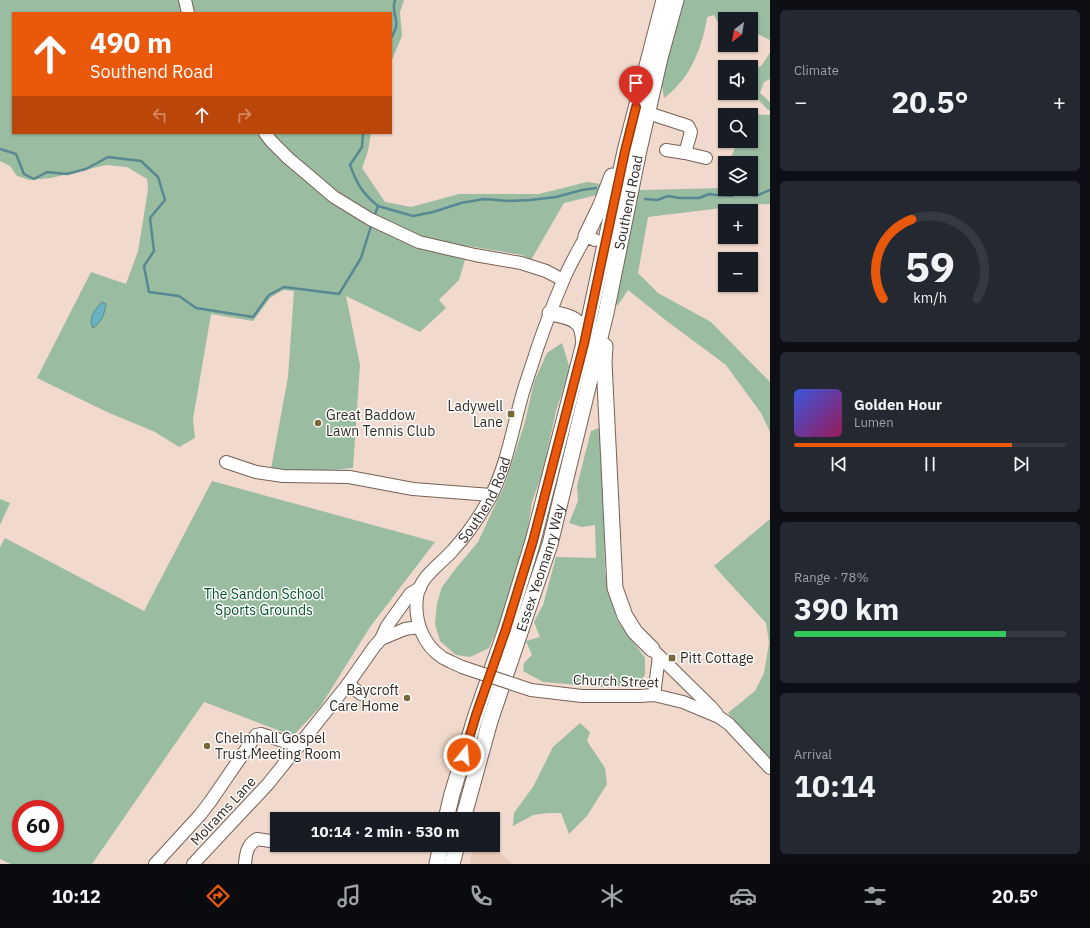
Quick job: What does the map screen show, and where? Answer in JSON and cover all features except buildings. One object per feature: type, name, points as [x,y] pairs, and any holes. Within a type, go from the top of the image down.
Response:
[{"type":"main road","name":"Southend Road","points":[[625,151],[664,0]]},
{"type":"main road","name":"Southend Road","points":[[606,313],[660,58],[676,0]]},
{"type":"main road","points":[[590,238],[613,172],[625,151]]},
{"type":"main road","name":"Essex Yeomanry Way","points":[[448,812],[474,722],[506,629],[533,541],[584,344],[625,151]]},
{"type":"main road","points":[[606,313],[604,362],[615,588],[625,616],[635,632],[655,652]]},
{"type":"main road","name":"Essex Yeomanry Way","points":[[465,812],[490,721],[550,544],[606,313]]},
{"type":"main road","points":[[550,314],[566,316],[573,319],[579,325],[584,344]]},
{"type":"main road","points":[[437,864],[440,852]]},
{"type":"main road","points":[[452,864],[455,852]]},
{"type":"street","points":[[185,0],[188,12]]},
{"type":"street","points":[[648,113],[688,126],[691,132],[685,153]]},
{"type":"street","points":[[266,134],[288,158],[334,197],[372,220],[419,242],[521,263],[563,280]]},
{"type":"street","points":[[666,150],[706,158]]},
{"type":"street","name":"Southend Road","points":[[532,690],[462,667],[444,658],[434,650],[426,640],[419,627],[416,612],[417,597],[425,578],[453,550],[480,515],[491,496],[503,468],[524,387],[563,280],[590,238]]},
{"type":"street","points":[[226,462],[256,472],[283,476],[349,476],[414,489],[491,496]]},
{"type":"street","points":[[381,639],[387,626],[410,594],[420,588]]},
{"type":"street","name":"Molrams Lane","points":[[193,864],[268,784],[348,684],[381,639],[405,629],[419,627]]},
{"type":"street","points":[[654,695],[655,652]]},
{"type":"street","points":[[655,652],[719,717]]},
{"type":"street","points":[[348,684],[361,694]]},
{"type":"street","name":"Church Street","points":[[532,690],[582,696],[654,695],[683,702],[719,717],[733,729],[770,768]]},
{"type":"street","points":[[155,864],[200,815],[256,735],[261,734],[299,746]]},
{"type":"street","points":[[245,864],[247,850],[254,840],[270,841]]},
{"type":"shaded area","points":[[472,852],[498,852],[513,864],[470,864]]},
{"type":"green space","points":[[0,0],[404,0],[400,12],[402,36],[392,60],[392,12],[12,12],[12,134],[371,134],[368,151],[362,168],[385,202],[411,207],[459,194],[539,194],[587,182],[642,190],[718,188],[718,196],[758,196],[758,156],[732,156],[735,148],[758,148],[758,114],[770,115],[770,204],[718,204],[718,208],[648,217],[638,273],[658,293],[711,322],[770,382],[770,432],[761,413],[726,365],[628,290],[618,305],[613,303],[601,194],[564,203],[531,260],[522,255],[468,246],[459,280],[439,300],[446,308],[420,332],[346,296],[360,365],[353,468],[312,471],[271,469],[288,377],[294,291],[283,290],[270,298],[253,321],[211,314],[193,419],[195,438],[179,447],[155,432],[107,412],[37,378],[91,272],[126,284],[138,251],[148,190],[147,179],[127,167],[106,165],[51,178],[29,180],[17,176],[10,166],[0,161]]},
{"type":"green space","points":[[681,0],[770,0],[770,40],[758,34],[758,12],[718,12],[718,22],[714,15],[707,17],[701,44],[689,71],[684,78],[675,89],[664,98],[662,85]]},
{"type":"green space","points":[[770,53],[770,79],[764,82],[760,93],[770,102],[770,110],[768,110],[758,99],[758,68],[761,66]]},
{"type":"green space","points":[[562,343],[570,369],[556,411],[543,471],[532,502],[526,539],[515,571],[503,615],[489,648],[470,657],[456,655],[440,641],[435,624],[437,603],[442,587],[478,542],[505,484],[525,422],[534,382],[547,353]]},
{"type":"green space","points":[[602,427],[605,571],[617,620],[645,658],[645,675],[638,685],[603,687],[543,682],[523,671],[524,663],[532,655],[526,641],[540,637],[534,622],[543,605],[556,557],[596,558],[595,525],[582,527],[569,523],[578,501],[577,486],[591,431]]},
{"type":"green space","name":"The Sandon School Sports Grounds","points":[[212,481],[435,542],[370,627],[320,707],[293,736],[204,702],[92,864],[11,864],[0,859],[0,547],[5,538],[144,611]]},
{"type":"green space","points":[[0,499],[10,503],[0,525]]},
{"type":"green space","points":[[770,519],[770,762],[728,713],[755,691],[764,673],[769,643],[766,623],[714,566]]},
{"type":"green space","points":[[580,723],[590,732],[587,741],[605,768],[607,784],[587,816],[569,834],[561,813],[533,815],[513,826],[514,813],[533,787],[553,747]]},
{"type":"water","points":[[102,302],[106,304],[103,315],[99,323],[93,328],[91,320],[92,317]]},
{"type":"waterway","points":[[392,36],[396,29],[394,7],[395,0]]},
{"type":"waterway","points":[[363,134],[362,147],[350,165],[361,188],[378,206],[374,217]]},
{"type":"waterway","points":[[0,149],[16,154],[24,174],[34,179],[47,172],[67,174],[86,169],[108,157],[141,161],[158,177],[165,200],[150,218],[154,251],[144,266],[149,292],[179,296],[196,308],[253,317],[269,295],[284,287],[339,294],[361,258],[372,223]]},
{"type":"waterway","points":[[378,206],[413,216],[433,212],[461,203],[484,199],[509,201],[530,200],[556,197],[596,188]]},
{"type":"waterway","points":[[645,199],[657,200],[668,196],[680,198],[699,198],[709,194],[732,196],[741,191],[753,196],[770,190]]},
{"type":"place","name":"Ladywell Lane","points":[[511,414]]},
{"type":"place","name":"Great Baddow Lawn Tennis Club","points":[[318,423]]},
{"type":"place","name":"Pitt Cottage","points":[[672,658]]},
{"type":"place","name":"Baycroft Care Home","points":[[407,698]]},
{"type":"place","name":"Chelmhall Gospel Trust Meeting Room","points":[[207,746]]},
{"type":"route","points":[[464,755],[476,715],[506,629],[533,541],[584,344],[625,151],[636,107]]}]
